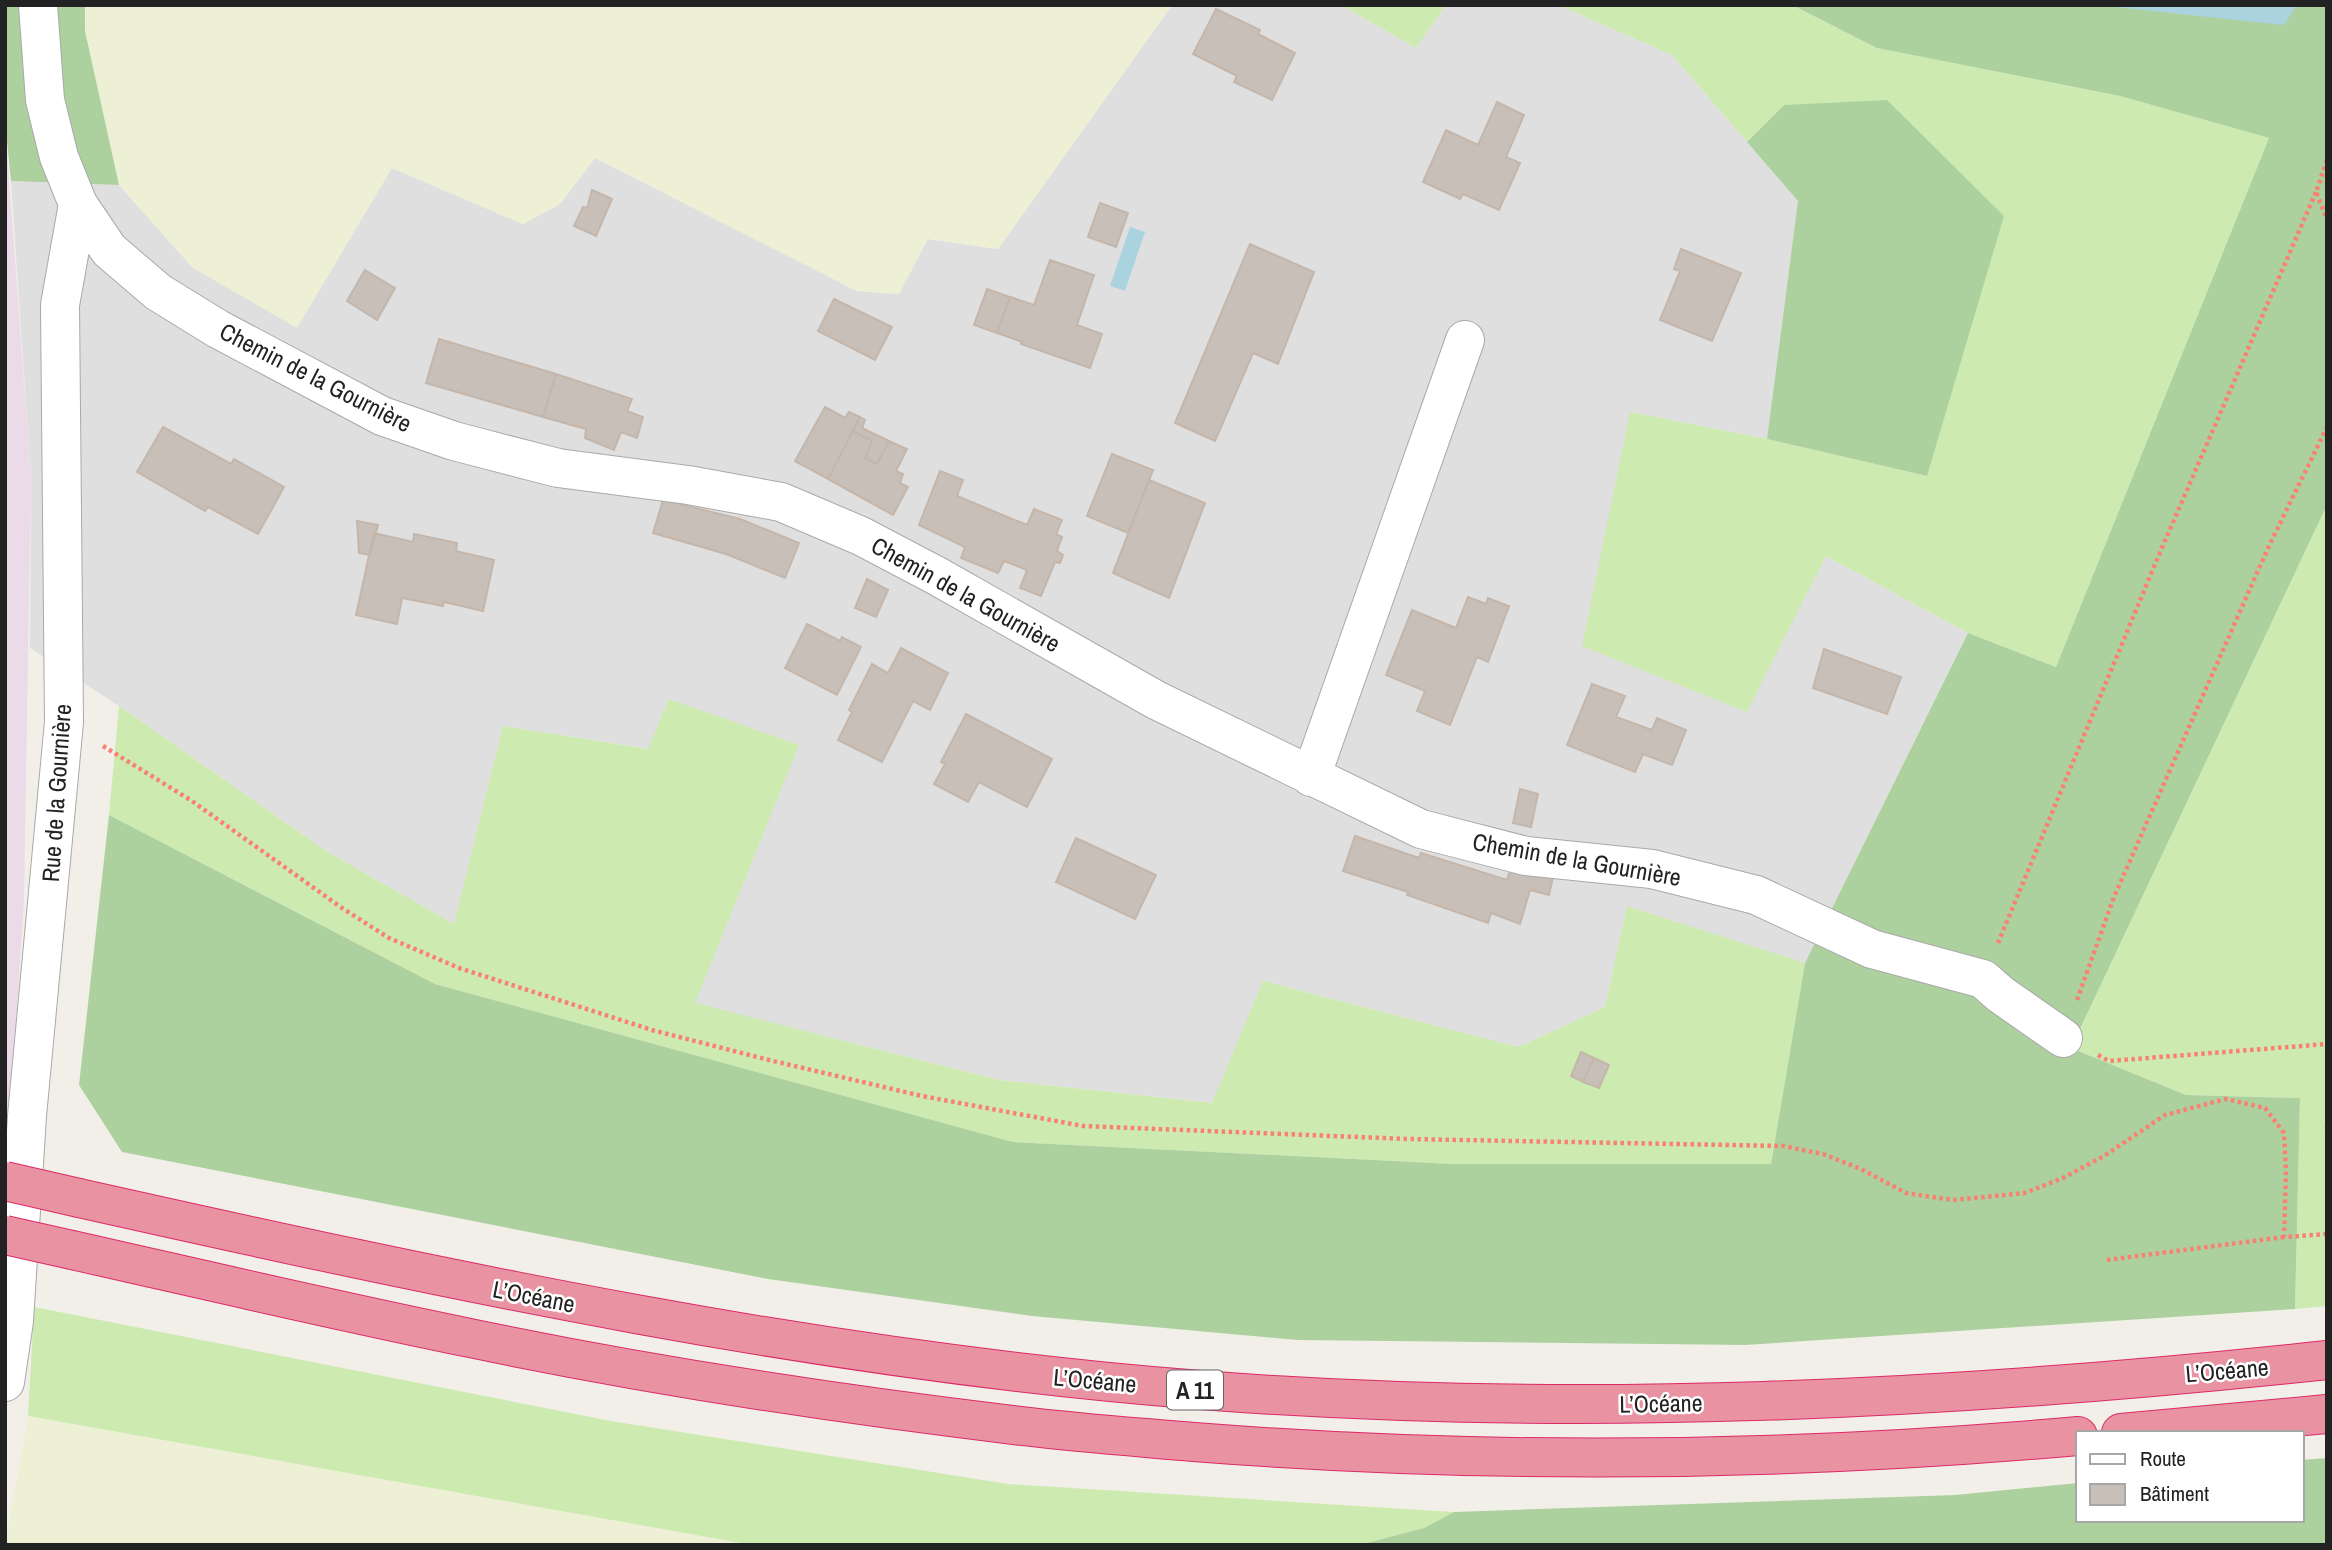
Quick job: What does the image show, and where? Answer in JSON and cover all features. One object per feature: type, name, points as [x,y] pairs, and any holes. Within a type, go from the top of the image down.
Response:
[{"type":"highway","name":"L’Océane","points":[[5,1181],[470,1283],[727,1332],[1025,1373],[1210,1391],[1293,1397],[1447,1402],[1612,1404],[1776,1401],[1939,1394],[2327,1360]]},
{"type":"highway","name":"A 11","points":[[5,1235],[471,1338],[714,1383],[886,1409],[1103,1434],[1421,1455],[1586,1457],[1753,1455],[1909,1448],[2076,1436]]},
{"type":"highway","points":[[2143,1431],[2327,1414]]},
{"type":"street","name":"Chemin de la Gournière","points":[[37,5],[45,100],[59,157],[78,204],[109,250],[158,292],[218,329],[382,416],[454,441],[558,468],[688,485],[781,502],[861,536],[1156,700],[1421,829],[1526,856],[1652,869],[1756,895],[1872,949],[1983,979],[2000,995],[2063,1038]]},
{"type":"street","name":"Rue de la Gournière","points":[[5,1382],[14,1321],[27,1115],[64,722],[60,305],[78,204]]},
{"type":"street","points":[[1311,777],[1465,340]]},
{"type":"path","points":[[1983,979],[2158,557],[2316,192],[2327,160]]},
{"type":"path","points":[[2316,192],[2327,219]]},
{"type":"path","points":[[2327,427],[2268,548],[2114,897],[2063,1038],[2109,1060],[2327,1044]]},
{"type":"path","points":[[64,722],[192,801],[342,908],[389,938],[459,968],[652,1030],[922,1096],[1083,1126],[1447,1140],[1783,1146],[1823,1154],[1861,1168],[1906,1193],[1952,1200],[2025,1193],[2063,1178],[2104,1156],[2165,1115],[2226,1099],[2265,1108],[2284,1133],[2284,1237]]},
{"type":"path","points":[[2107,1260],[2327,1234]]},
{"type":"shaded area","points":[[1172,5],[1341,5],[1416,48],[1446,5],[1558,5],[1672,55],[1798,201],[1767,439],[1630,412],[1746,712],[1826,556],[1968,633],[1805,963],[1627,907],[1605,1007],[1518,1047],[1263,981],[1213,1103],[999,1080],[694,1003],[798,745],[669,699],[649,749],[503,726],[454,924],[326,851],[119,706],[30,648],[31,479],[11,181],[119,185],[193,268],[392,168],[523,224],[560,204],[595,158],[857,291],[898,294],[928,239],[998,249]]},
{"type":"shaded area","points":[[5,122],[31,479],[24,899],[9,1133],[5,1133]]},
{"type":"green space","points":[[5,5],[85,5],[85,31],[119,185],[11,181],[5,122]]},
{"type":"green space","points":[[85,5],[1172,5],[998,249],[928,239],[899,294],[857,291],[595,158],[560,204],[523,224],[392,168],[297,328],[193,268],[119,185],[85,31]]},
{"type":"green space","points":[[1341,5],[1446,5],[1416,48]]},
{"type":"green space","points":[[1558,5],[1792,5],[1877,48],[2120,96],[2269,138],[2056,667],[1968,633],[1826,556],[1747,712],[1582,646],[1630,412],[1767,439],[1927,476],[1784,105],[1747,142],[1672,55]]},
{"type":"green space","points":[[1792,5],[2327,5],[2327,505],[2071,1048],[2186,1095],[2300,1098],[2295,1309],[1745,1345],[1298,1340],[1032,1316],[768,1279],[122,1152],[79,1085],[109,815],[435,984],[1013,1142],[1453,1164],[1771,1164],[1805,963],[1968,633],[2056,667],[2269,138],[2120,96],[1877,48]]},
{"type":"green space","points":[[1887,100],[2004,216],[1927,476],[1767,439],[1798,201],[1747,142],[1784,105]]},
{"type":"green space","points":[[2327,505],[2327,1306],[2295,1309],[2300,1098],[2186,1095],[2071,1048]]},
{"type":"green space","points":[[669,699],[799,745],[695,1003],[999,1080],[1212,1103],[1263,981],[1518,1047],[1605,1007],[1627,906],[1805,963],[1771,1164],[1453,1164],[1013,1142],[435,984],[109,815],[119,706],[326,851],[454,924],[503,726],[648,749]]},
{"type":"green space","points":[[34,1307],[611,1421],[1008,1484],[1454,1512],[1424,1528],[1359,1545],[752,1545],[28,1416]]},
{"type":"green space","points":[[28,1416],[752,1545],[5,1545]]},
{"type":"green space","points":[[2327,1458],[2327,1545],[1359,1545],[1424,1528],[1454,1512],[1955,1495],[2076,1483],[2076,1522],[2304,1522],[2304,1460]]},
{"type":"water","points":[[2096,5],[2297,5],[2284,25]]},
{"type":"water","points":[[1130,227],[1145,232],[1125,291],[1110,286]]},
{"type":"building","points":[[1216,9],[1260,30],[1258,34],[1295,53],[1272,100],[1234,82],[1237,76],[1193,54]]},
{"type":"building","points":[[1497,102],[1524,115],[1506,157],[1520,163],[1499,210],[1463,194],[1460,199],[1423,182],[1446,130],[1478,145]]},
{"type":"building","points":[[592,190],[612,199],[596,236],[574,226],[583,207],[587,208]]},
{"type":"building","points":[[1100,203],[1128,213],[1116,247],[1088,237]]},
{"type":"building","points":[[1250,244],[1314,272],[1278,364],[1253,353],[1215,441],[1175,423]]},
{"type":"building","points":[[1681,249],[1741,273],[1712,341],[1660,320],[1680,271],[1674,269]]},
{"type":"building","points":[[1050,260],[1094,275],[1077,325],[1102,334],[1090,368],[997,333],[1010,297],[1034,305]]},
{"type":"building","points":[[365,270],[395,288],[377,320],[347,301]]},
{"type":"building","points":[[987,289],[1010,297],[997,333],[974,325]]},
{"type":"building","points":[[834,299],[892,327],[875,360],[818,331]]},
{"type":"building","points":[[439,339],[556,374],[543,417],[426,383]]},
{"type":"building","points":[[556,374],[632,399],[627,411],[643,417],[637,438],[621,432],[614,450],[585,438],[586,429],[543,417]]},
{"type":"building","points":[[825,407],[845,418],[849,412],[860,417],[828,479],[795,461]]},
{"type":"building","points":[[860,417],[865,420],[862,428],[889,441],[877,464],[865,458],[872,441],[853,431]]},
{"type":"building","points":[[163,427],[231,464],[234,459],[284,487],[258,534],[208,507],[205,511],[137,472]]},
{"type":"building","points":[[853,431],[872,441],[865,458],[877,464],[889,441],[907,449],[896,471],[903,474],[900,483],[908,487],[893,515],[828,479]]},
{"type":"building","points":[[1112,454],[1153,470],[1128,533],[1087,516]]},
{"type":"building","points":[[940,471],[963,480],[957,496],[1027,525],[1034,509],[1062,520],[1056,534],[1062,537],[1057,551],[1063,555],[1060,563],[1055,562],[1041,596],[1020,588],[1027,570],[1004,561],[998,573],[961,558],[965,547],[919,525]]},
{"type":"building","points":[[1149,480],[1205,503],[1169,598],[1113,573]]},
{"type":"building","points":[[663,500],[740,519],[799,543],[785,578],[726,554],[653,533]]},
{"type":"building","points":[[357,521],[378,525],[370,555],[359,553]]},
{"type":"building","points":[[374,533],[413,542],[414,534],[457,543],[456,551],[494,560],[483,611],[444,602],[443,606],[402,598],[397,624],[356,615]]},
{"type":"building","points":[[867,579],[888,590],[876,617],[855,608]]},
{"type":"building","points":[[1468,597],[1486,604],[1488,598],[1509,606],[1488,662],[1477,657],[1450,725],[1417,711],[1425,691],[1386,675],[1412,610],[1456,628]]},
{"type":"building","points":[[807,624],[840,641],[842,637],[861,647],[837,695],[785,668]]},
{"type":"building","points":[[901,648],[948,673],[930,710],[913,701],[882,762],[838,740],[852,712],[849,710],[872,664],[888,673]]},
{"type":"building","points":[[1824,649],[1901,677],[1887,714],[1813,688]]},
{"type":"building","points":[[1592,684],[1625,696],[1616,717],[1652,730],[1657,718],[1686,730],[1672,765],[1643,754],[1635,772],[1567,745]]},
{"type":"building","points":[[966,714],[1052,759],[1027,807],[979,782],[968,802],[934,784],[945,764],[941,762]]},
{"type":"building","points":[[1520,789],[1538,794],[1531,827],[1513,823]]},
{"type":"building","points":[[1355,836],[1419,858],[1421,853],[1507,880],[1512,864],[1553,877],[1549,895],[1530,890],[1520,924],[1491,913],[1488,923],[1407,895],[1408,892],[1343,871]]},
{"type":"building","points":[[1076,838],[1156,875],[1135,919],[1056,882]]},
{"type":"building","points":[[1581,1052],[1594,1058],[1583,1082],[1571,1076]]},
{"type":"building","points":[[1594,1058],[1609,1065],[1599,1088],[1583,1082]]}]
